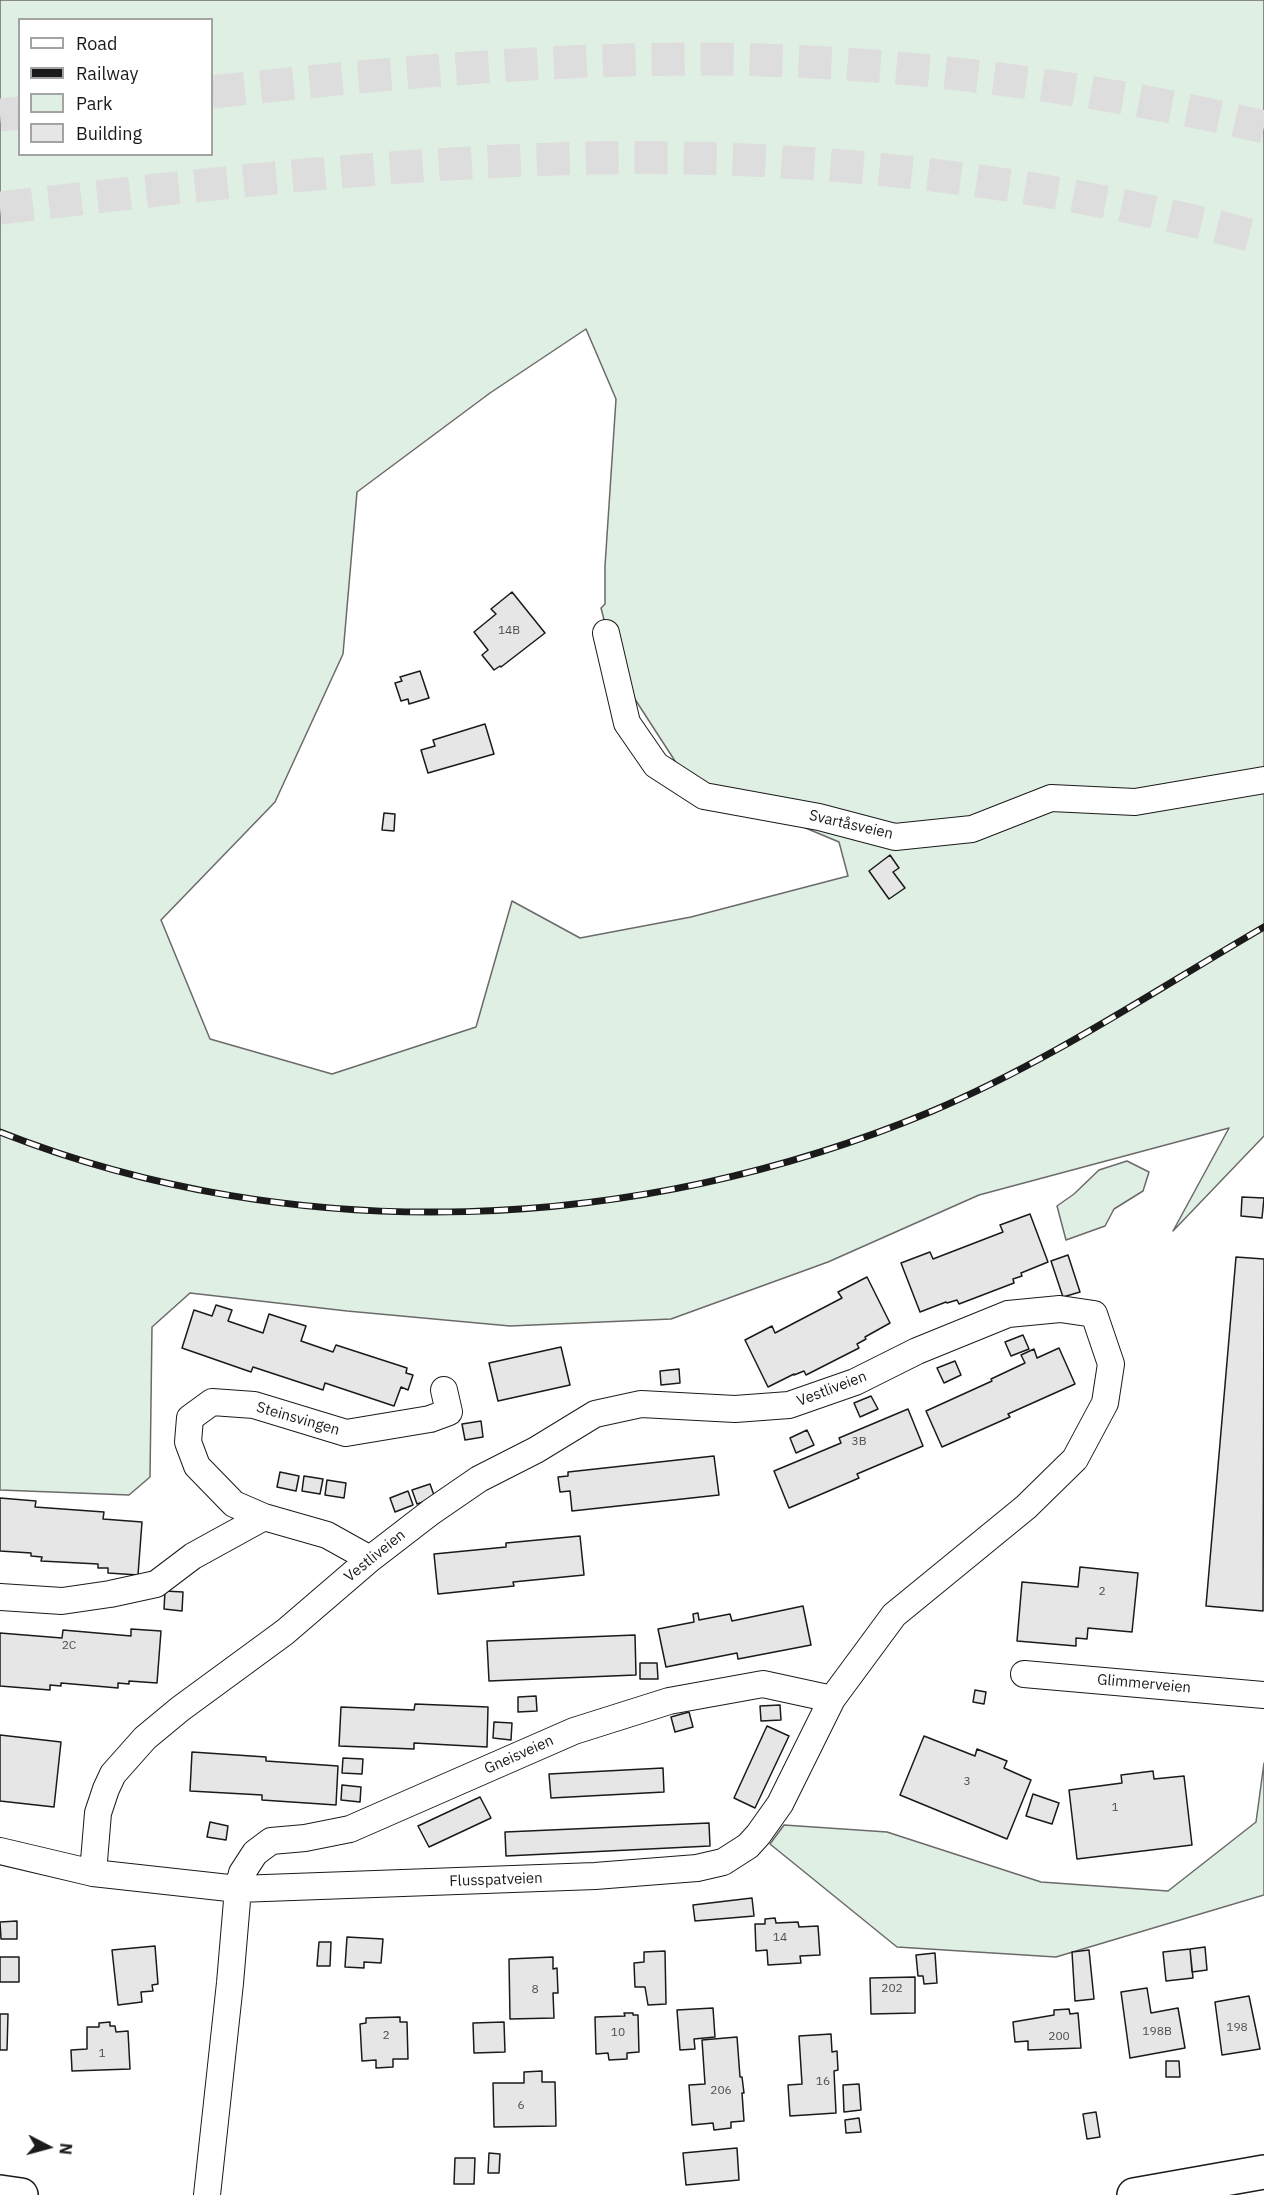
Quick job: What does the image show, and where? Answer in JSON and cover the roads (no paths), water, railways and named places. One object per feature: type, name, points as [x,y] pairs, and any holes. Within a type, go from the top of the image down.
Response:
[{"type":"main road","points":[[1134,2195],[1264,2172]]},
{"type":"main road","points":[[0,2192],[21,2195]]},
{"type":"street","name":"Svartåsveien","points":[[606,633],[627,723],[656,765],[704,796],[819,817],[895,837],[972,829],[1051,798],[1135,802],[1264,780]]},
{"type":"street","name":"Vestliveien","points":[[93,1874],[98,1813],[106,1789],[113,1774],[145,1738],[180,1709],[285,1632],[370,1559],[431,1512],[479,1479],[536,1450],[595,1414],[641,1404],[735,1409],[789,1405],[855,1382],[917,1351],[1008,1314],[1060,1309],[1094,1314],[1111,1364],[1105,1404],[1075,1459],[1026,1507],[894,1615],[832,1699],[780,1804],[758,1836],[748,1846]]},
{"type":"street","name":"Steinsvingen","points":[[370,1559],[327,1535],[264,1517],[234,1504],[197,1466],[189,1442],[190,1418],[212,1402],[254,1406],[346,1433],[430,1419],[449,1413],[444,1390]]},
{"type":"street","points":[[0,1597],[62,1601],[156,1584],[193,1556],[264,1517]]},
{"type":"street","name":"Glimmerveien","points":[[1024,1674],[1264,1695]]},
{"type":"street","name":"Gneisveien","points":[[238,1889],[242,1873],[255,1853],[271,1841],[305,1838],[350,1829],[574,1731],[659,1704],[763,1684],[832,1699]]},
{"type":"street","name":"Flusspatveien","points":[[0,1851],[93,1874],[238,1889],[583,1877],[697,1868],[723,1862],[748,1846]]},
{"type":"street","points":[[207,2195],[238,1889]]},
{"type":"tunnel","points":[[213,92],[400,73],[526,64],[653,59],[785,61],[923,70],[992,78],[1129,99],[1264,127]]},
{"type":"tunnel","points":[[0,115],[18,113]]},
{"type":"tunnel","points":[[0,208],[222,183],[445,164],[593,158],[678,158],[847,166],[1016,186],[1182,218],[1264,239]]},
{"type":"railway","points":[[0,1132],[113,1170],[229,1195],[348,1209],[466,1212],[585,1203],[703,1183],[818,1153],[930,1112],[973,1093],[1058,1049],[1264,927]]}]
